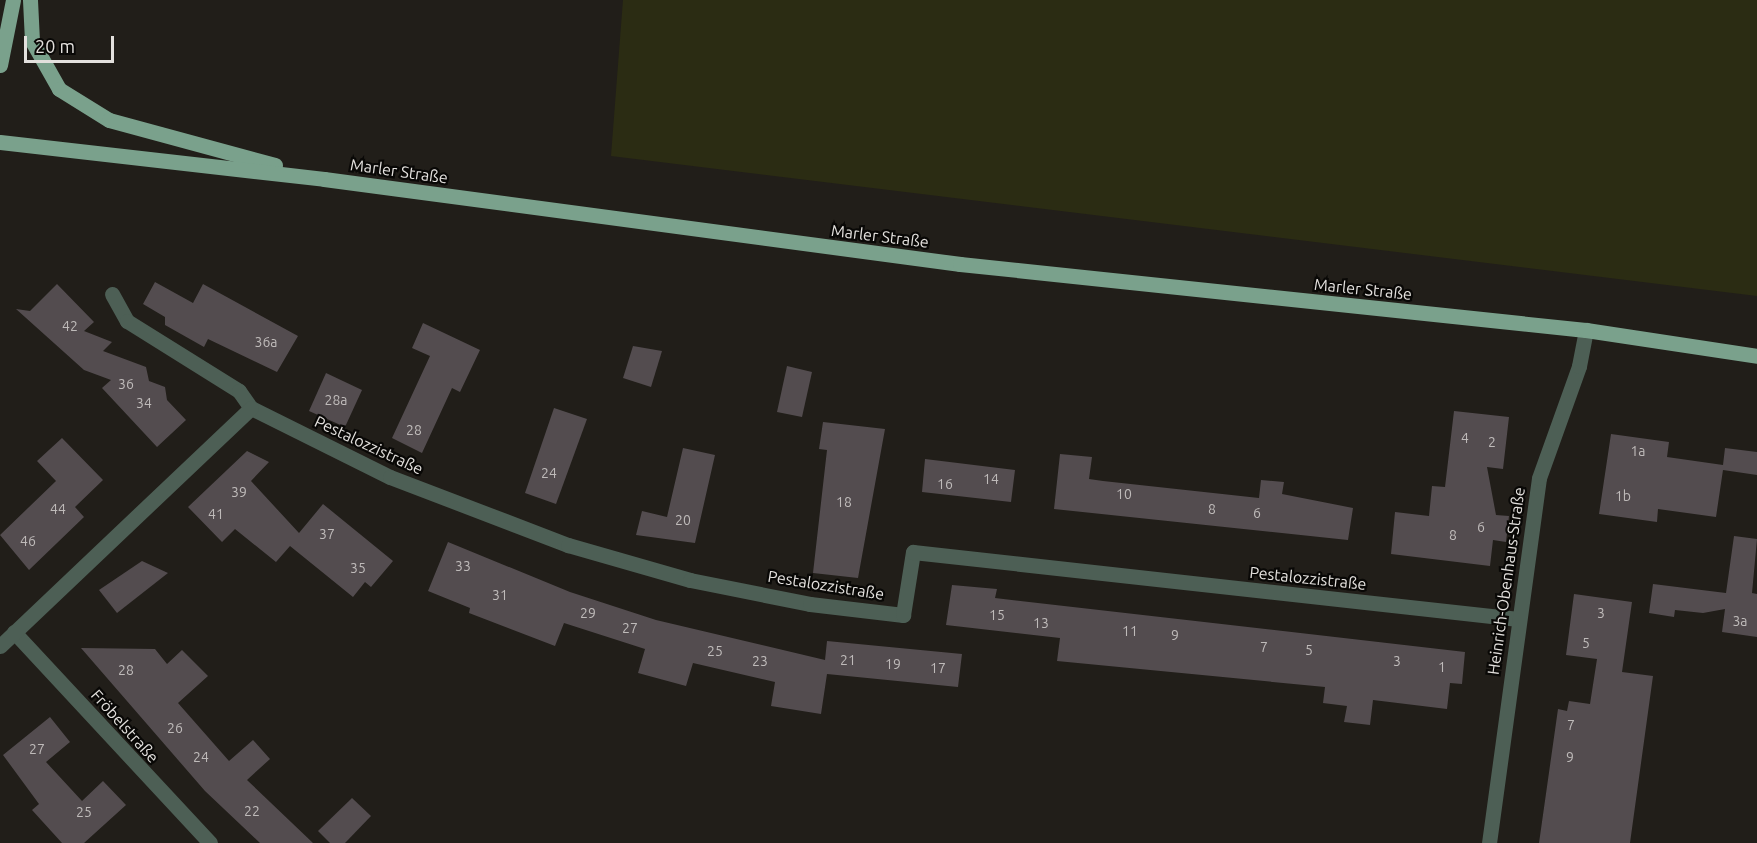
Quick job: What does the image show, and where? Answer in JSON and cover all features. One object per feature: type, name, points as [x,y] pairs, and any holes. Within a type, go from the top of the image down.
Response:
[{"type":"main road","points":[[0,65],[13,0]]},
{"type":"main road","points":[[30,0],[30,34],[45,69],[59,88],[101,115],[324,179]]},
{"type":"main road","name":"Marler Straße","points":[[0,142],[324,179],[1005,270],[1586,330],[1757,356]]},
{"type":"street","name":"Pestalozzistraße","points":[[112,294],[127,321],[239,391],[251,408],[390,477],[568,545],[690,580],[810,604],[903,615],[913,552],[1518,619]]},
{"type":"street","name":"Heinrich-Obenhaus-Straße","points":[[1489,843],[1539,478],[1579,366],[1586,330]]},
{"type":"street","points":[[0,646],[251,408]]},
{"type":"street","name":"Fröbelstraße","points":[[14,632],[210,843]]},
{"type":"green space","points":[[623,0],[1757,0],[1757,296],[611,156]]},
{"type":"building","points":[[155,282],[193,303],[203,284],[298,336],[277,372],[208,339],[204,347],[165,325],[165,317],[143,304]]},
{"type":"building","points":[[57,284],[94,322],[84,331],[112,342],[103,351],[146,367],[149,381],[165,387],[167,400],[186,420],[157,447],[102,388],[111,380],[84,370],[16,309],[30,311]]},
{"type":"building","points":[[423,323],[480,350],[460,392],[452,388],[422,453],[392,438],[430,356],[412,348]]},
{"type":"building","points":[[633,346],[662,351],[651,387],[623,378]]},
{"type":"building","points":[[787,366],[812,372],[802,417],[777,412]]},
{"type":"building","points":[[326,373],[362,390],[345,427],[309,411]]},
{"type":"building","points":[[554,408],[587,419],[556,504],[525,493]]},
{"type":"building","points":[[1454,411],[1509,417],[1503,469],[1487,467],[1496,515],[1509,516],[1506,542],[1493,540],[1490,566],[1391,554],[1395,512],[1429,516],[1432,486],[1445,487]]},
{"type":"building","points":[[823,422],[885,429],[858,578],[813,573],[827,450],[819,449]]},
{"type":"building","points":[[1611,434],[1669,442],[1667,457],[1723,465],[1725,448],[1757,452],[1757,475],[1723,470],[1716,517],[1658,509],[1657,522],[1599,514]]},
{"type":"building","points":[[62,438],[103,480],[75,507],[84,517],[29,570],[0,535],[56,481],[37,461]]},
{"type":"building","points":[[683,448],[715,455],[695,543],[636,535],[642,511],[667,517]]},
{"type":"building","points":[[247,451],[269,462],[251,481],[299,533],[323,504],[393,561],[371,587],[365,582],[353,597],[290,546],[276,562],[235,529],[222,542],[188,507]]},
{"type":"building","points":[[1060,454],[1092,457],[1089,479],[1103,481],[1259,498],[1261,480],[1284,482],[1282,494],[1353,508],[1348,540],[1054,509]]},
{"type":"building","points":[[925,459],[1015,470],[1011,502],[922,492]]},
{"type":"building","points":[[1734,536],[1757,539],[1752,593],[1757,594],[1757,637],[1722,632],[1725,609],[1703,613],[1675,610],[1674,617],[1649,613],[1653,584],[1726,593]]},
{"type":"building","points":[[448,542],[570,592],[656,620],[825,660],[827,641],[962,654],[958,687],[827,674],[821,714],[771,706],[775,682],[693,663],[686,686],[638,673],[645,649],[564,623],[555,646],[469,613],[470,608],[428,591]]},
{"type":"building","points":[[142,561],[168,573],[117,613],[99,590]]},
{"type":"building","points":[[952,585],[997,589],[995,598],[1465,652],[1462,684],[1450,683],[1447,709],[1373,700],[1370,725],[1344,722],[1347,706],[1323,703],[1325,687],[1057,661],[1060,638],[946,625]]},
{"type":"building","points":[[1574,594],[1632,602],[1622,672],[1653,676],[1630,843],[1539,843],[1558,709],[1567,711],[1569,701],[1590,704],[1597,659],[1566,655]]},
{"type":"building","points":[[81,648],[155,649],[167,664],[182,650],[208,676],[178,703],[229,761],[253,740],[270,759],[247,780],[313,843],[260,843],[205,791]]},
{"type":"building","points":[[50,717],[70,742],[46,762],[82,801],[103,781],[126,805],[84,843],[62,843],[32,810],[39,804],[3,755]]},
{"type":"building","points":[[352,798],[371,816],[345,843],[330,843],[318,831]]}]
